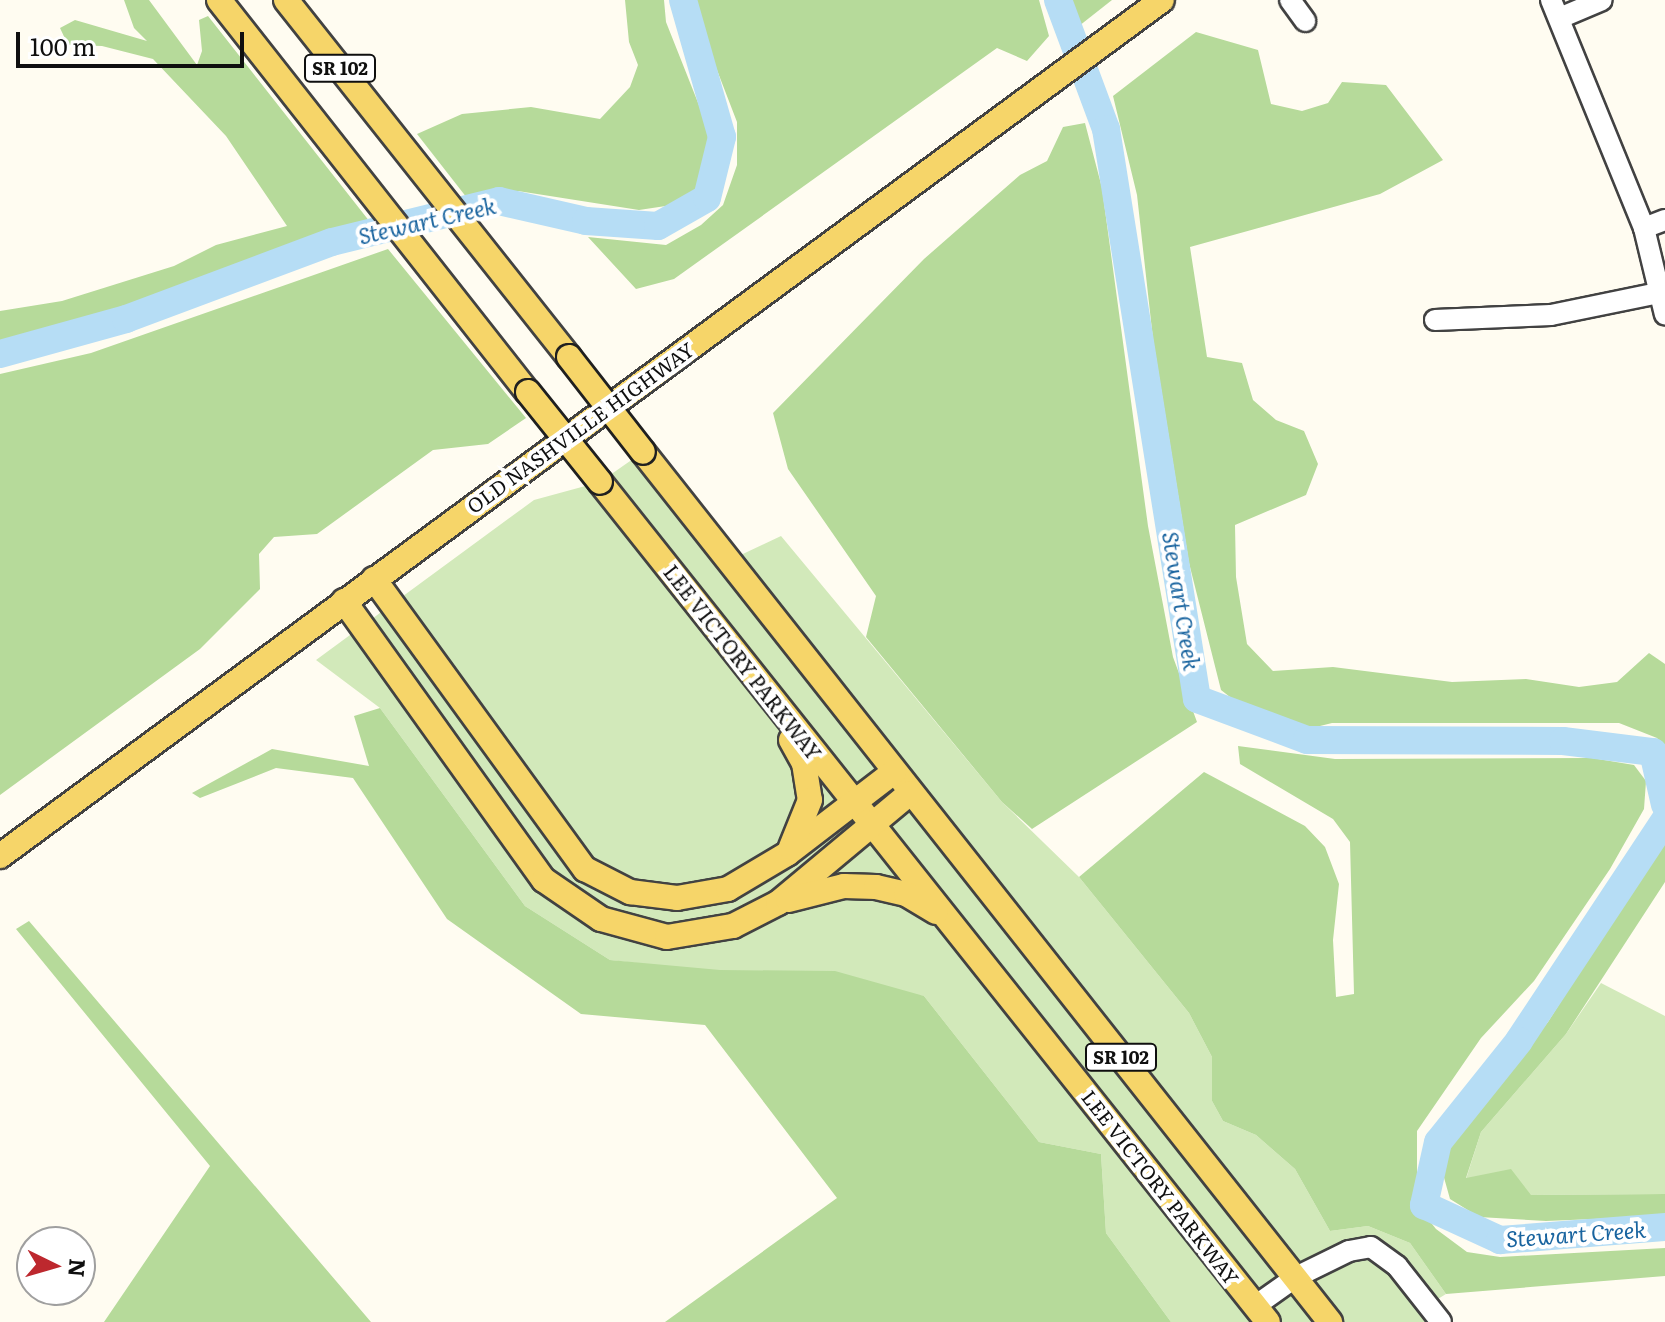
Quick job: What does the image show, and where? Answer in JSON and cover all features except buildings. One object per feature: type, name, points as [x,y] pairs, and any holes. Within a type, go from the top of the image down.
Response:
[{"type":"main road","name":"LEE VICTORY PARKWAY","points":[[219,0],[1262,1314]]},
{"type":"main road","name":"SR 102","points":[[286,0],[1330,1322]]},
{"type":"main road","name":"OLD NASHVILLE HIGHWAY","points":[[0,856],[1162,0]]},
{"type":"main road","points":[[374,579],[585,869],[630,892],[677,898],[728,889],[787,854],[894,772]]},
{"type":"main road","points":[[687,591],[705,630],[804,763],[810,800],[787,854]]},
{"type":"main road","points":[[344,601],[544,880],[601,919],[667,937],[733,926],[778,903],[844,886],[876,887],[906,894],[949,920]]},
{"type":"main road","points":[[778,903],[910,793]]},
{"type":"street","points":[[1290,0],[1305,21]]},
{"type":"street","points":[[1602,0],[1556,8],[1644,228],[1665,315]]},
{"type":"street","points":[[1644,228],[1665,220]]},
{"type":"street","points":[[1435,320],[1551,315],[1658,293]]},
{"type":"street","points":[[1262,1314],[1296,1277],[1371,1247],[1397,1266],[1441,1322]]},
{"type":"green space","points":[[124,0],[149,0],[197,65],[202,51],[199,20],[208,16],[370,222],[226,268],[139,305],[0,344],[0,311],[62,301],[174,266],[216,245],[287,226],[226,136],[153,59],[102,46],[68,45],[60,28],[75,20],[147,41],[134,28]]},
{"type":"green space","points":[[625,0],[664,0],[666,22],[712,138],[703,185],[679,204],[639,210],[518,191],[467,198],[417,134],[462,114],[531,107],[600,119],[630,87],[638,65],[629,42]]},
{"type":"green space","points":[[690,0],[1039,0],[1049,36],[1027,61],[997,48],[674,279],[636,289],[588,237],[666,245],[701,225],[723,205],[737,165],[737,122]]},
{"type":"green space","points":[[1072,0],[1112,0],[1079,26]]},
{"type":"green space","points":[[1196,32],[1258,50],[1271,104],[1302,111],[1328,103],[1342,82],[1386,85],[1443,160],[1380,194],[1190,247],[1207,357],[1242,363],[1253,400],[1276,420],[1304,431],[1318,464],[1306,495],[1235,525],[1236,577],[1247,644],[1273,671],[1333,667],[1452,682],[1526,679],[1579,687],[1617,682],[1649,653],[1665,664],[1665,749],[1657,738],[1619,723],[1332,723],[1304,730],[1248,711],[1221,690],[1189,563],[1153,339],[1137,195],[1113,96]]},
{"type":"green space","points":[[1085,123],[1102,188],[1148,526],[1173,657],[1197,722],[1032,829],[1002,802],[866,637],[876,596],[788,469],[773,413],[924,259],[1020,175],[1047,161],[1063,127]]},
{"type":"green space","points":[[388,249],[526,418],[488,444],[433,450],[317,534],[274,537],[259,554],[260,589],[200,649],[0,795],[0,374],[91,353]]},
{"type":"green space","points":[[643,452],[728,561],[781,536],[1002,802],[1079,877],[1189,1013],[1212,1057],[1212,1101],[1223,1121],[1256,1135],[1295,1169],[1330,1231],[1368,1226],[1410,1243],[1446,1294],[1428,1305],[1441,1322],[1171,1322],[1106,1233],[1101,1154],[1039,1142],[924,996],[610,960],[525,906],[380,708],[316,660],[534,500],[600,482]]},
{"type":"green space","points":[[380,708],[525,906],[610,960],[720,970],[835,971],[924,996],[1039,1142],[1101,1154],[1106,1233],[1171,1322],[665,1322],[837,1198],[705,1025],[581,1014],[447,919],[353,778],[276,768],[200,798],[192,793],[272,749],[369,766],[354,716]]},
{"type":"green space","points":[[1238,746],[1335,759],[1592,758],[1634,765],[1646,781],[1644,809],[1610,869],[1534,981],[1481,1038],[1417,1131],[1417,1205],[1436,1229],[1467,1252],[1500,1257],[1665,1248],[1665,1276],[1446,1294],[1410,1243],[1368,1226],[1330,1231],[1295,1169],[1256,1135],[1223,1121],[1212,1101],[1212,1057],[1189,1013],[1079,877],[1204,772],[1305,826],[1325,847],[1339,884],[1333,940],[1336,997],[1354,994],[1350,842],[1333,819],[1240,764]]},
{"type":"green space","points":[[1665,835],[1665,882],[1566,1034],[1481,1132],[1466,1178],[1511,1169],[1531,1195],[1665,1194],[1665,1216],[1546,1221],[1479,1217],[1450,1199],[1443,1174],[1451,1140],[1548,1022]]},
{"type":"green space","points":[[29,921],[371,1322],[104,1322],[210,1166],[16,929]]},
{"type":"green space","points":[[1601,983],[1665,1016],[1665,1194],[1531,1195],[1466,1179],[1481,1132],[1566,1034]]},
{"type":"waterway","name":"Stewart Creek","points":[[0,354],[126,319],[332,242],[499,201],[586,221],[658,226],[707,198],[722,137],[683,0]]},
{"type":"waterway","name":"Stewart Creek","points":[[1058,0],[1106,129],[1197,699],[1307,740],[1563,741],[1653,752],[1665,805]]},
{"type":"waterway","name":"Stewart Creek","points":[[1665,820],[1519,1041],[1438,1142],[1424,1205],[1500,1240],[1665,1227]]}]
